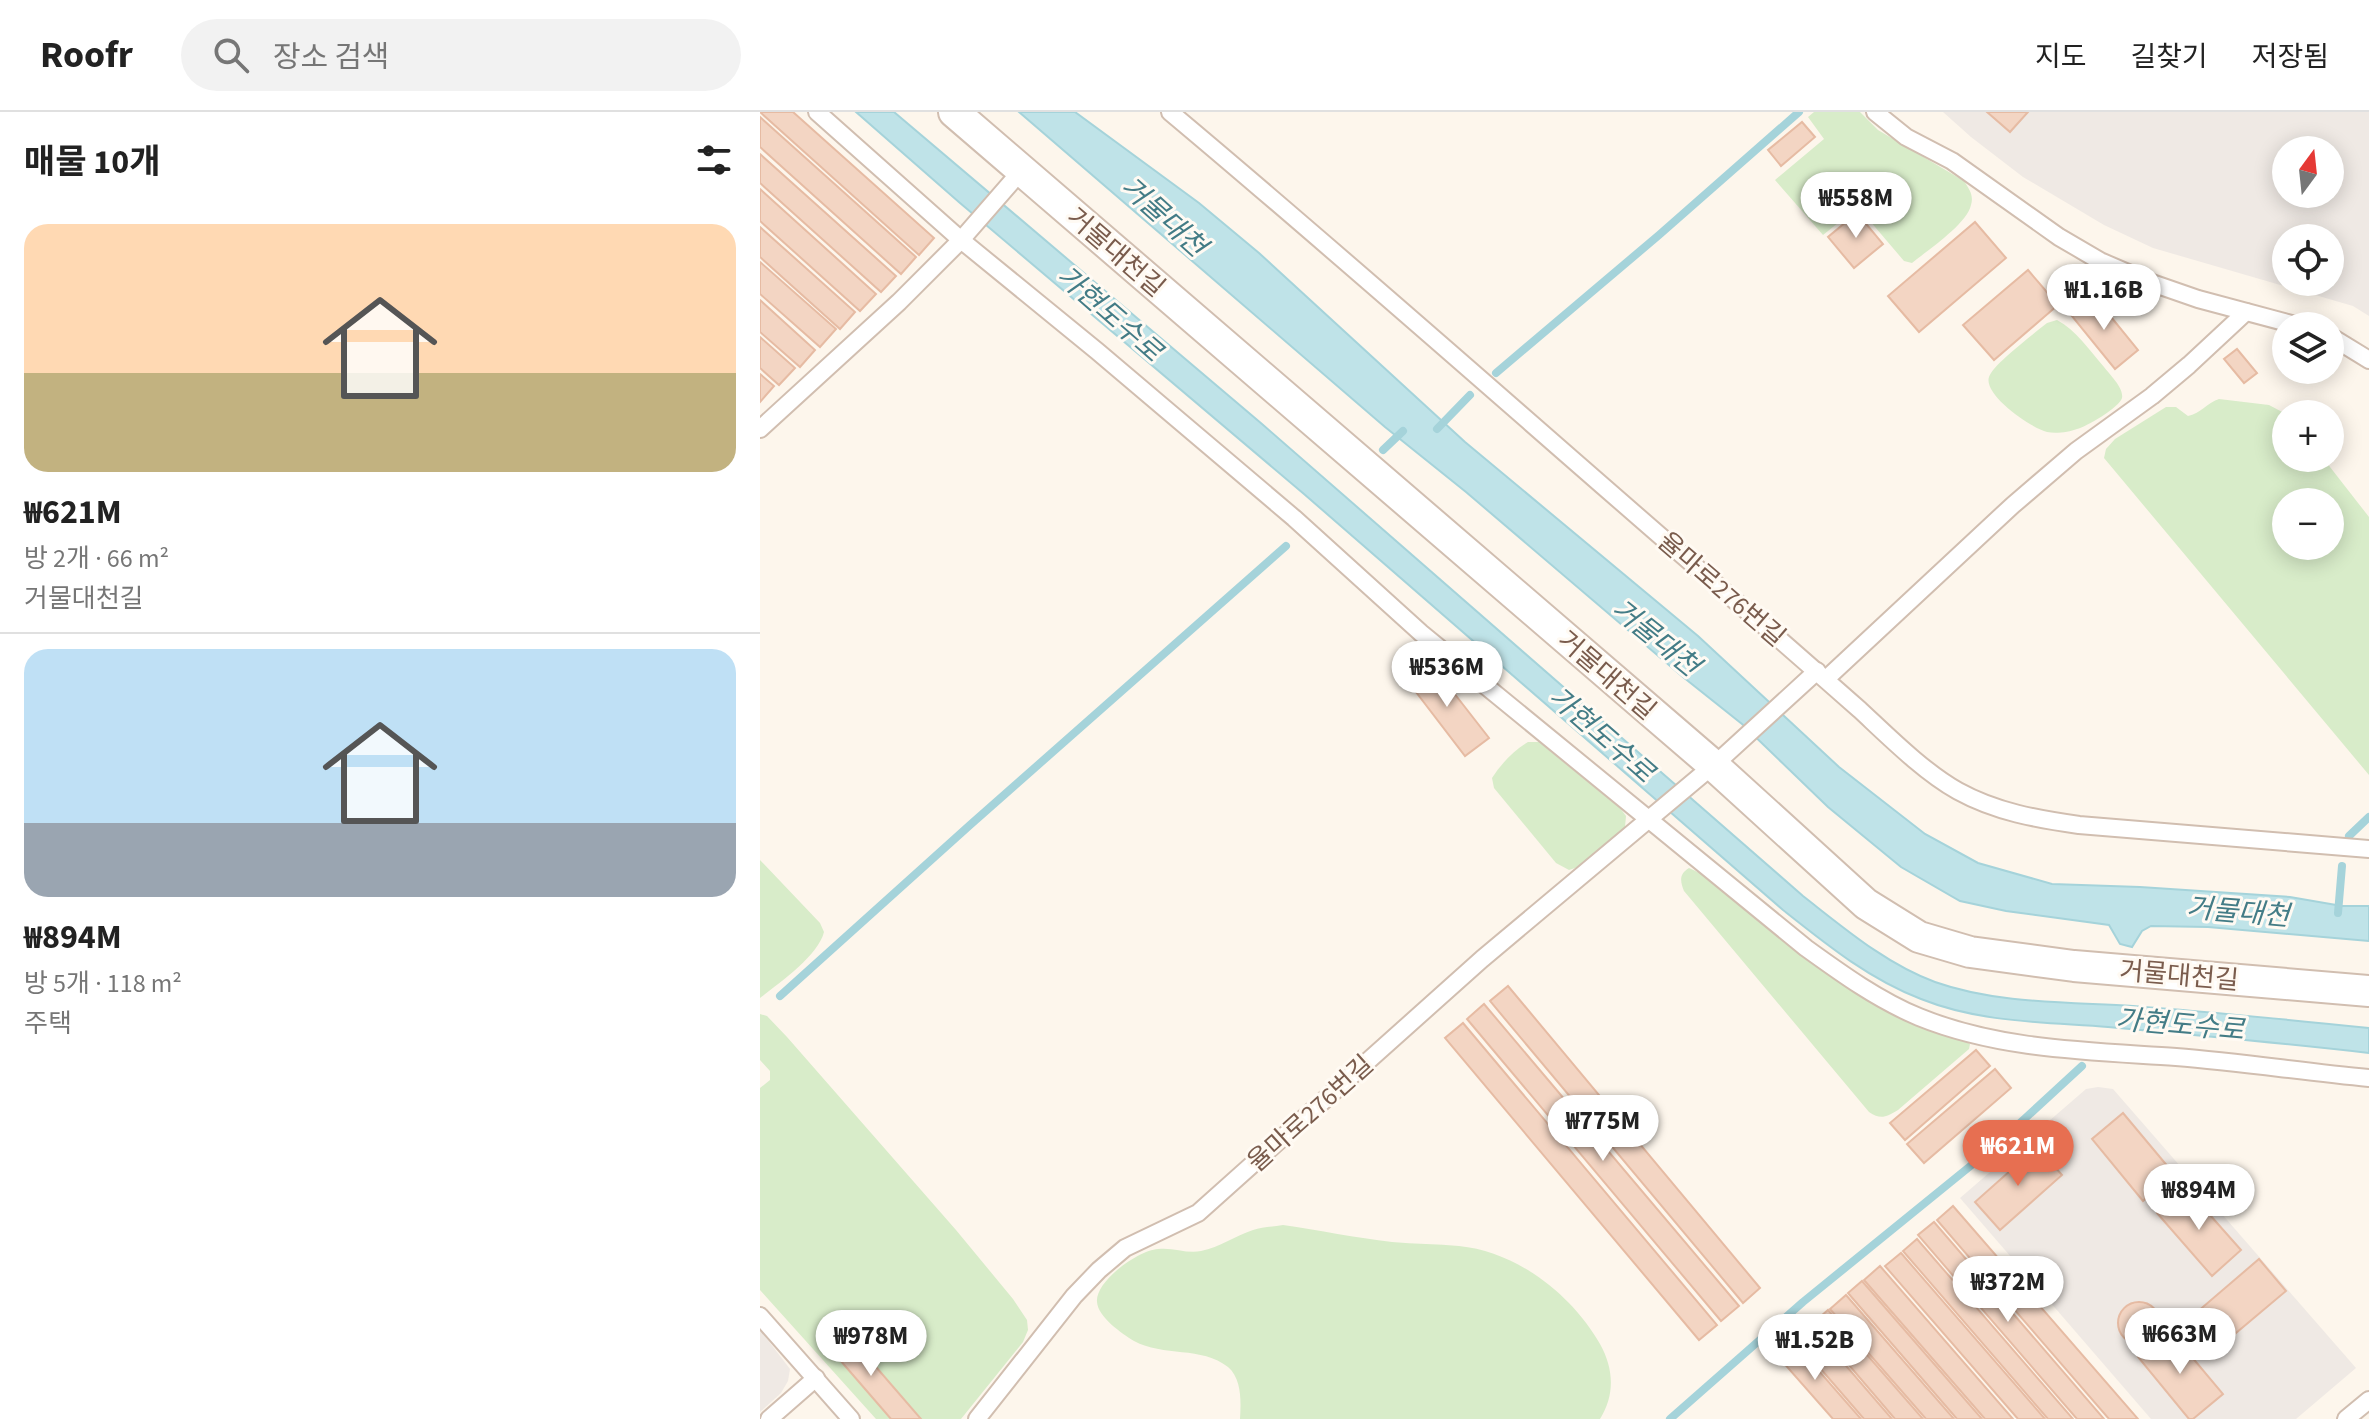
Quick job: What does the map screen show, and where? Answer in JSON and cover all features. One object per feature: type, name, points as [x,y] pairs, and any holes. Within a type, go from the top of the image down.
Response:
[{"type":"street","name":"거물대천길","points":[[954,112],[1713,765],[1866,904],[1919,937],[1970,952],[2074,966],[2369,991]]},
{"type":"lane","points":[[817,112],[961,240],[1259,488],[1421,633],[1654,817],[1806,948],[1871,994],[1919,1017],[1973,1035],[2059,1049],[2369,1078]]},
{"type":"lane","name":"율마로276번길","points":[[1170,112],[1323,240],[1817,676],[1906,752],[1957,790],[1998,809],[2039,820],[2369,849]]},
{"type":"lane","points":[[1875,112],[1906,137],[1952,161],[2059,237],[2100,261],[2149,282],[2272,319]]},
{"type":"lane","points":[[760,429],[961,240],[1021,171]]},
{"type":"lane","name":"율마로276번길","points":[[977,1419],[1074,1296],[1099,1270],[1125,1248],[1198,1213],[1482,959],[1654,817],[2076,451],[2152,396],[2246,312]]},
{"type":"lane","points":[[2344,345],[2369,360]]},
{"type":"lane","points":[[760,1316],[851,1419]]},
{"type":"lane","points":[[769,1419],[816,1378]]},
{"type":"lane","points":[[2346,1419],[2369,1400]]},
{"type":"shaded area","points":[[1943,112],[2369,112],[2369,316],[2353,306],[2319,296],[2344,296],[2344,224],[2272,224],[2272,283],[2153,248],[2104,225],[2023,177]]},
{"type":"shaded area","points":[[2086,1089],[2113,1089],[2356,1368],[2296,1419],[2151,1419],[1960,1198]]},
{"type":"shaded area","points":[[760,1330],[790,1369],[781,1393],[760,1412]]},
{"type":"green space","points":[[1814,112],[1860,112],[1878,130],[1964,181],[1972,198],[1968,212],[1946,236],[1912,263],[1904,261],[1858,207],[1823,235],[1775,180],[1824,139],[1808,117]]},
{"type":"green space","points":[[2057,320],[2088,348],[2116,382],[2122,398],[2088,425],[2054,433],[2040,429],[2010,410],[1993,393],[1989,377],[2015,349],[2047,323]]},
{"type":"green space","points":[[2219,399],[2272,407],[2272,472],[2334,472],[2369,517],[2369,775],[2104,458],[2106,449],[2115,439],[2166,407],[2176,407],[2188,416]]},
{"type":"green space","points":[[1528,742],[1539,742],[1626,816],[1625,827],[1581,866],[1569,870],[1556,863],[1494,788],[1492,778],[1513,753]]},
{"type":"green space","points":[[760,860],[820,923],[824,932],[806,959],[760,998]]},
{"type":"green space","points":[[1689,868],[1713,882],[1786,943],[1848,987],[1914,1022],[1962,1039],[1970,1044],[1969,1049],[1898,1110],[1884,1117],[1869,1112],[1684,891],[1681,878]]},
{"type":"green space","points":[[760,1014],[767,1016],[787,1037],[956,1230],[1027,1320],[1028,1330],[1023,1342],[961,1419],[876,1419],[760,1290],[760,1088],[770,1080],[770,1071],[760,1060]]},
{"type":"green space","points":[[1283,1225],[1392,1242],[1459,1246],[1502,1257],[1522,1267],[1559,1293],[1600,1344],[1608,1363],[1611,1382],[1608,1401],[1600,1419],[1240,1419],[1238,1384],[1228,1367],[1206,1356],[1145,1346],[1123,1334],[1098,1308],[1098,1294],[1110,1276],[1140,1255],[1164,1249],[1201,1251],[1253,1230]]},
{"type":"water","name":"가현도수로","points":[[856,112],[894,112],[1262,424],[1803,896],[1850,933],[1899,965],[1935,982],[2008,998],[2163,1008],[2369,1028],[2369,1053],[1990,1017],[1921,999],[1866,971],[1783,910],[1304,494]]},
{"type":"water","name":"거물대천","points":[[1019,112],[1075,112],[1199,203],[1259,253],[1465,442],[1698,636],[1839,767],[1925,834],[1978,863],[2052,884],[2290,897],[2342,906],[2369,906],[2369,941],[2208,927],[2151,926],[2142,931],[2132,947],[2120,944],[2109,925],[2006,911],[1960,901],[1901,867],[1828,807],[1742,724],[1385,427]]},
{"type":"building","points":[[760,112],[793,112],[934,238],[919,255]]},
{"type":"building","points":[[1987,112],[2028,112],[2010,132]]},
{"type":"building","points":[[760,117],[916,257],[901,274],[760,147]]},
{"type":"building","points":[[1802,122],[1815,137],[1781,166],[1768,150]]},
{"type":"building","points":[[760,154],[896,276],[881,292],[760,183]]},
{"type":"building","points":[[760,189],[876,294],[860,311],[760,221]]},
{"type":"building","points":[[1857,213],[1883,244],[1854,268],[1828,237]]},
{"type":"building","points":[[1975,222],[2006,258],[1919,332],[1888,296]]},
{"type":"building","points":[[760,227],[855,312],[840,329],[760,257]]},
{"type":"building","points":[[760,262],[836,329],[820,347],[760,294]]},
{"type":"building","points":[[2028,270],[2058,305],[1994,360],[1963,325]]},
{"type":"building","points":[[2094,296],[2138,350],[2115,369],[2071,315]]},
{"type":"building","points":[[760,300],[815,350],[800,367],[760,332]]},
{"type":"building","points":[[760,337],[795,368],[779,385],[760,368]]},
{"type":"building","points":[[2237,349],[2257,373],[2244,383],[2224,359]]},
{"type":"building","points":[[760,374],[774,386],[760,402]]},
{"type":"building","points":[[1429,661],[1489,738],[1465,756],[1406,679]]},
{"type":"building","points":[[1508,986],[1760,1288],[1743,1303],[1490,1001]]},
{"type":"building","points":[[1484,1004],[1739,1306],[1721,1321],[1467,1019]]},
{"type":"building","points":[[1463,1023],[1717,1325],[1699,1340],[1445,1038]]},
{"type":"building","points":[[1976,1050],[1990,1066],[1905,1140],[1890,1123]]},
{"type":"building","points":[[1995,1069],[2011,1088],[1924,1163],[1907,1144]]},
{"type":"building","points":[[2123,1113],[2174,1174],[2143,1201],[2092,1139]]},
{"type":"building","points":[[2037,1147],[2062,1175],[2000,1230],[1975,1202]]},
{"type":"building","points":[[2186,1188],[2241,1250],[2212,1276],[2157,1213]]},
{"type":"building","points":[[1953,1206],[2138,1419],[2109,1419],[1937,1220]]},
{"type":"building","points":[[1934,1222],[2104,1419],[2077,1419],[1918,1235]]},
{"type":"building","points":[[1917,1239],[2073,1419],[2048,1419],[1903,1251]]},
{"type":"building","points":[[1901,1253],[2045,1419],[2018,1419],[1885,1266]]},
{"type":"building","points":[[2259,1259],[2286,1291],[2224,1343],[2197,1312]]},
{"type":"building","points":[[1880,1266],[2013,1419],[1985,1419],[1864,1280]]},
{"type":"building","points":[[1862,1281],[1982,1419],[1957,1419],[1848,1293]]},
{"type":"building","points":[[1846,1295],[1954,1419],[1926,1419],[1830,1309]]},
{"type":"building","points":[[2139,1302],[2154,1308],[2160,1323],[2154,1338],[2139,1344],[2124,1338],[2118,1323],[2124,1308]]},
{"type":"building","points":[[1828,1310],[1923,1419],[1895,1419],[1813,1323]]},
{"type":"building","points":[[1810,1324],[1892,1419],[1864,1419],[1794,1338]]},
{"type":"building","points":[[844,1330],[921,1419],[891,1419],[827,1345]]},
{"type":"building","points":[[2170,1331],[2223,1394],[2193,1419],[2189,1419],[2138,1357]]},
{"type":"building","points":[[1791,1339],[1861,1419],[1833,1419],[1775,1353]]},
{"type":"waterway","points":[[1496,373],[1799,112]]},
{"type":"waterway","points":[[1437,429],[1470,395]]},
{"type":"waterway","points":[[1383,450],[1403,431]]},
{"type":"waterway","points":[[780,996],[1286,546]]},
{"type":"waterway","points":[[2349,836],[2369,817]]},
{"type":"waterway","points":[[2338,913],[2342,866]]},
{"type":"waterway","points":[[1670,1419],[1803,1302],[1995,1146],[2082,1066]]}]
